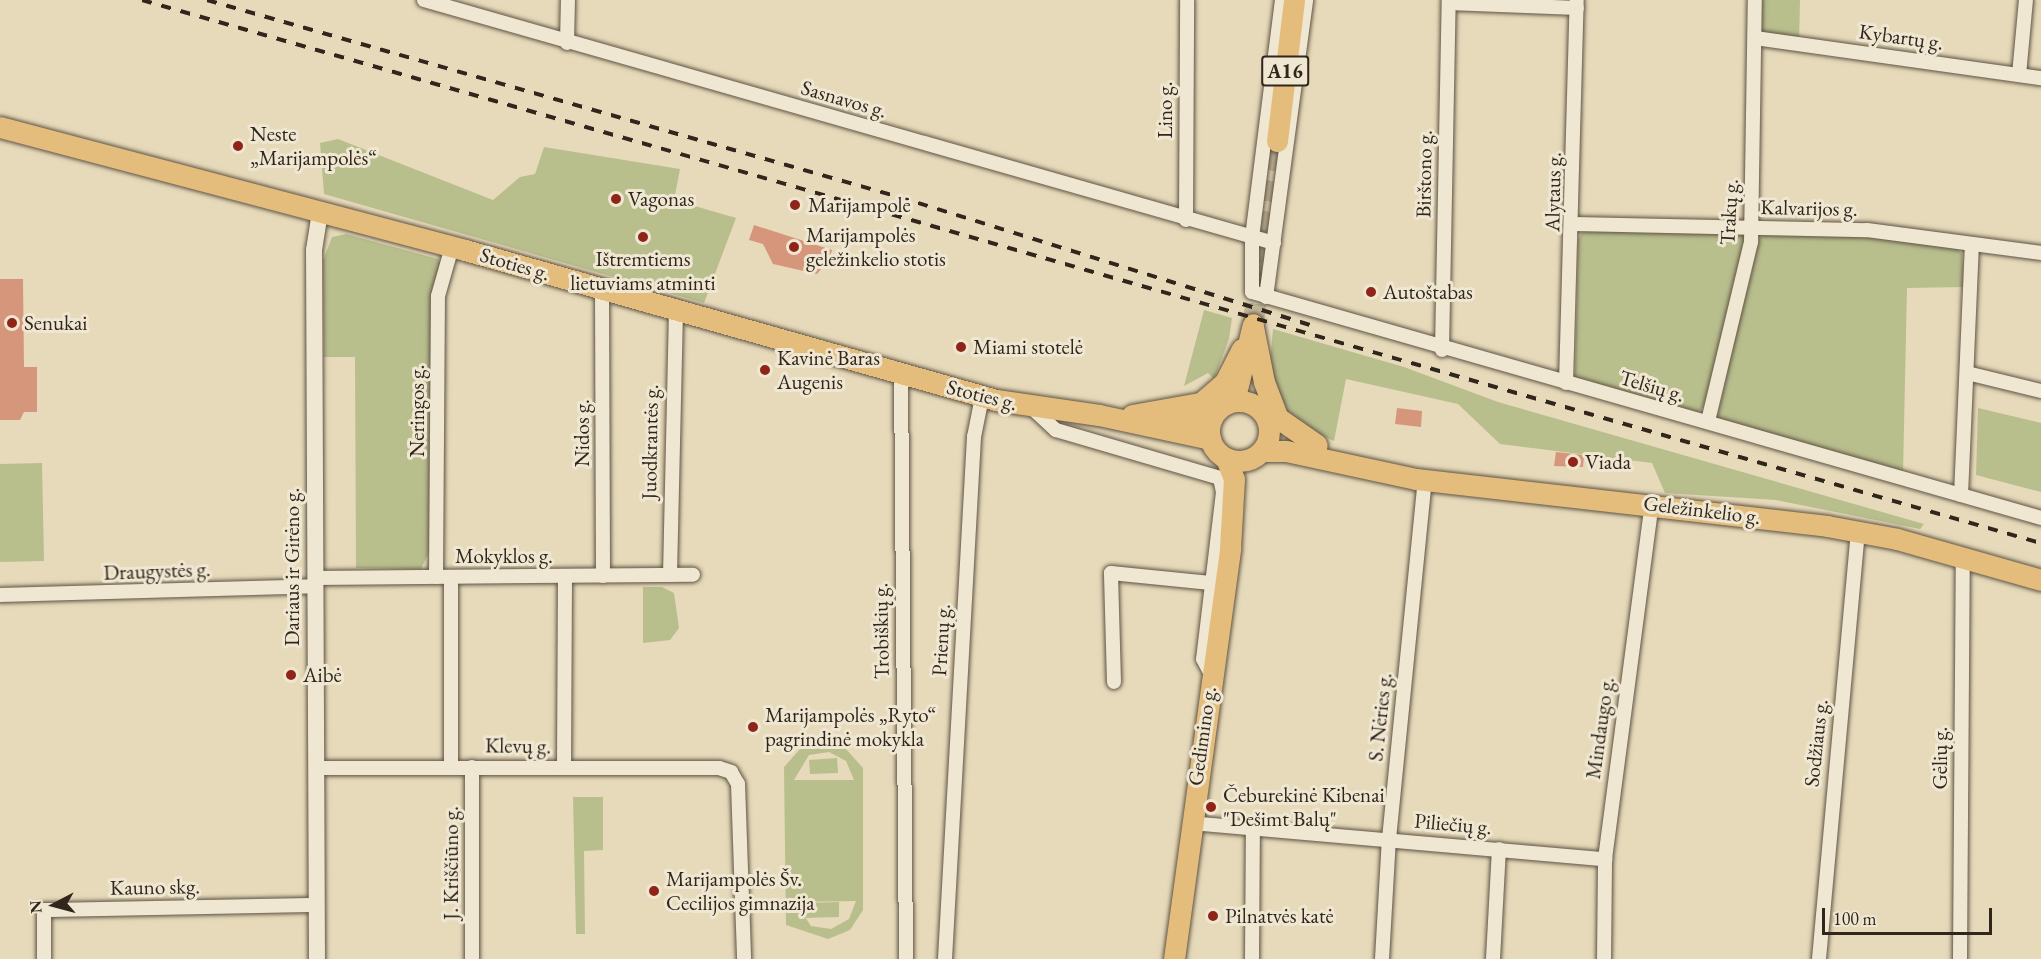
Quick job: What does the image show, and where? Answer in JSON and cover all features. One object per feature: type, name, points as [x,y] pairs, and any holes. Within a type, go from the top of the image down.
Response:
[{"type":"main road","name":"A16","points":[[1276,141],[1294,0]]},
{"type":"main road","name":"Stoties g.","points":[[0,127],[452,247],[982,397],[1031,407],[1211,428]]},
{"type":"main road","points":[[1226,459],[1211,428],[1244,403],[1252,332]]},
{"type":"main road","points":[[1132,415],[1192,406],[1210,397],[1225,382],[1252,332]]},
{"type":"main road","points":[[1252,332],[1264,382],[1278,418],[1317,445]]},
{"type":"main road","points":[[1244,403],[1269,426]]},
{"type":"main road","name":"Stoties g.","points":[[1099,415],[1132,415],[1211,428]]},
{"type":"main road","name":"Geležinkelio g.","points":[[1269,426],[1317,445],[1358,466]]},
{"type":"main road","name":"Gedimino g.","points":[[1230,548],[1269,426]]},
{"type":"main road","name":"Geležinkelio g.","points":[[1226,459],[1259,454],[1358,466],[1425,480],[1653,504],[1858,531],[2041,580]]},
{"type":"main road","name":"Gedimino g.","points":[[1174,959],[1190,823],[1230,548],[1234,479],[1226,459]]},
{"type":"street","name":"Sasnavos g.","points":[[424,0],[1252,239],[1274,243]]},
{"type":"street","points":[[567,43],[568,0]]},
{"type":"street","name":"Lino g.","points":[[1186,219],[1187,0]]},
{"type":"street","points":[[1252,239],[1282,0]]},
{"type":"street","points":[[1266,297],[1306,0]]},
{"type":"street","name":"Trakų g.","points":[[1708,422],[1752,227],[1755,0]]},
{"type":"street","points":[[2019,75],[2026,0]]},
{"type":"street","points":[[1449,2],[1577,4]]},
{"type":"street","name":"Birštono g.","points":[[1442,350],[1449,2]]},
{"type":"street","name":"Alytaus g.","points":[[1566,383],[1574,224],[1577,4]]},
{"type":"street","name":"Kybartų g.","points":[[1755,38],[2041,78]]},
{"type":"street","name":"Dariaus ir Girėno g.","points":[[317,959],[314,250],[320,212]]},
{"type":"street","name":"Kalvarijos g.","points":[[1574,224],[1867,230],[2041,253]]},
{"type":"street","name":"Telšių g.","points":[[1252,239],[1252,292],[1266,297],[1442,350],[1708,422],[2041,518]]},
{"type":"street","points":[[1961,495],[1972,245]]},
{"type":"street","name":"Neringos g.","points":[[436,577],[438,296],[452,247]]},
{"type":"street","name":"Nidos g.","points":[[602,289],[603,576]]},
{"type":"street","name":"Juodkrantės g.","points":[[670,575],[676,309]]},
{"type":"street","points":[[1966,373],[2041,391]]},
{"type":"street","name":"Trobiškių g.","points":[[901,374],[906,959]]},
{"type":"street","name":"Prienų g.","points":[[945,959],[974,437],[982,397]]},
{"type":"street","points":[[1031,407],[1056,430],[1220,478],[1223,492],[1203,660],[1211,674]]},
{"type":"street","name":"S. Nėries g.","points":[[1382,959],[1389,839],[1425,480]]},
{"type":"street","name":"Mindaugo g.","points":[[1604,959],[1605,859],[1653,504]]},
{"type":"street","name":"Sodžiaus g.","points":[[1819,959],[1858,531]]},
{"type":"street","name":"Gėlių g.","points":[[1960,959],[1963,558]]},
{"type":"street","points":[[1114,682],[1111,573],[1211,583]]},
{"type":"street","name":"Mokyklos g.","points":[[315,582],[436,577],[693,575]]},
{"type":"street","points":[[451,577],[451,767]]},
{"type":"street","points":[[564,768],[565,577]]},
{"type":"street","name":"Draugystės g.","points":[[0,595],[315,582]]},
{"type":"street","name":"J. Kriščiūno g.","points":[[472,767],[472,959]]},
{"type":"street","name":"Klevų g.","points":[[316,768],[719,768],[731,772],[738,784],[744,959]]},
{"type":"street","name":"Piliečių g.","points":[[1190,823],[1605,859]]},
{"type":"street","points":[[1252,959],[1253,828]]},
{"type":"street","points":[[1493,959],[1499,849]]},
{"type":"street","name":"Kauno skg.","points":[[44,959],[44,910],[316,905]]},
{"type":"green space","points":[[1755,0],[1800,0],[1799,44],[1755,38]]},
{"type":"green space","points":[[338,139],[493,200],[520,177],[535,174],[544,147],[680,169],[674,200],[736,218],[704,303],[324,194],[320,143]]},
{"type":"green space","points":[[1584,229],[1746,235],[1707,403],[1697,413],[1575,379],[1578,240]]},
{"type":"green space","points":[[1767,232],[1864,234],[1956,247],[1962,254],[1964,287],[1907,288],[1903,474],[1717,418],[1756,242]]},
{"type":"green space","points":[[346,234],[438,259],[441,264],[431,548],[421,569],[356,568],[355,357],[324,357],[323,261],[332,237]]},
{"type":"green space","points":[[1204,310],[1232,318],[1229,339],[1214,379],[1208,373],[1184,386]]},
{"type":"green space","points":[[1273,329],[1404,367],[1498,402],[1924,524],[1920,529],[1776,500],[1665,493],[1652,463],[1500,444],[1458,404],[1346,379],[1334,441],[1291,423],[1269,374]]},
{"type":"green space","points":[[1978,408],[2041,423],[2041,492],[1976,475]]},
{"type":"green space","points":[[42,463],[44,561],[0,562],[0,464]]},
{"type":"green space","points":[[643,587],[662,587],[674,593],[679,628],[670,640],[643,643]]},
{"type":"green space","points":[[823,743],[846,749],[863,768],[863,910],[850,930],[828,939],[786,925],[784,767],[800,749]],"holes":[[[829,752],[846,761],[854,780],[794,780],[809,755]],[[856,901],[849,919],[831,929],[811,926],[795,902]]]},
{"type":"green space","points":[[837,758],[838,773],[810,774],[809,760]]},
{"type":"green space","points":[[573,797],[603,797],[603,850],[584,851],[585,934],[576,934]]},
{"type":"green space","points":[[839,902],[839,917],[804,918],[804,903]]},
{"type":"building","name":"Marijampolės geležinkelio stotis","points":[[754,225],[832,250],[829,259],[817,274],[773,264],[763,244],[749,240]]},
{"type":"building","name":"Senukai","points":[[0,279],[23,279],[24,367],[37,367],[37,412],[24,412],[20,420],[0,420]]},
{"type":"building","points":[[1397,408],[1422,411],[1421,427],[1395,424]]},
{"type":"building","points":[[1556,452],[1584,455],[1583,467],[1554,466]]},
{"type":"tunnel","points":[[1253,324],[1277,141]]},
{"type":"railway","points":[[142,0],[2041,543]]},
{"type":"railway","points":[[207,0],[899,197],[1317,327]]},
{"type":"place","name":"Neste „Marijampolės“","points":[[238,146]]},
{"type":"place","name":"Vagonas","points":[[616,199]]},
{"type":"place","name":"Marijampolė","points":[[795,205]]},
{"type":"place","name":"Ištremtiems lietuviams atminti","points":[[643,237]]},
{"type":"place","name":"Marijampolės geležinkelio stotis","points":[[794,247]]},
{"type":"place","name":"Autoštabas","points":[[1371,292]]},
{"type":"place","name":"Senukai","points":[[12,323]]},
{"type":"place","name":"Miami stotelė","points":[[961,347]]},
{"type":"place","name":"Kavinė Baras Augenis","points":[[765,370]]},
{"type":"place","name":"Viada","points":[[1573,462]]},
{"type":"place","name":"Aibė","points":[[291,675]]},
{"type":"place","name":"Marijampolės „Ryto“ pagrindinė mokykla","points":[[753,727]]},
{"type":"place","name":"Čeburekinė Kibenai \"Dešimt Balų\"","points":[[1211,807]]},
{"type":"place","name":"Marijampolės Šv. Cecilijos gimnazija","points":[[654,891]]},
{"type":"place","name":"Pilnatvės katė","points":[[1213,916]]}]
